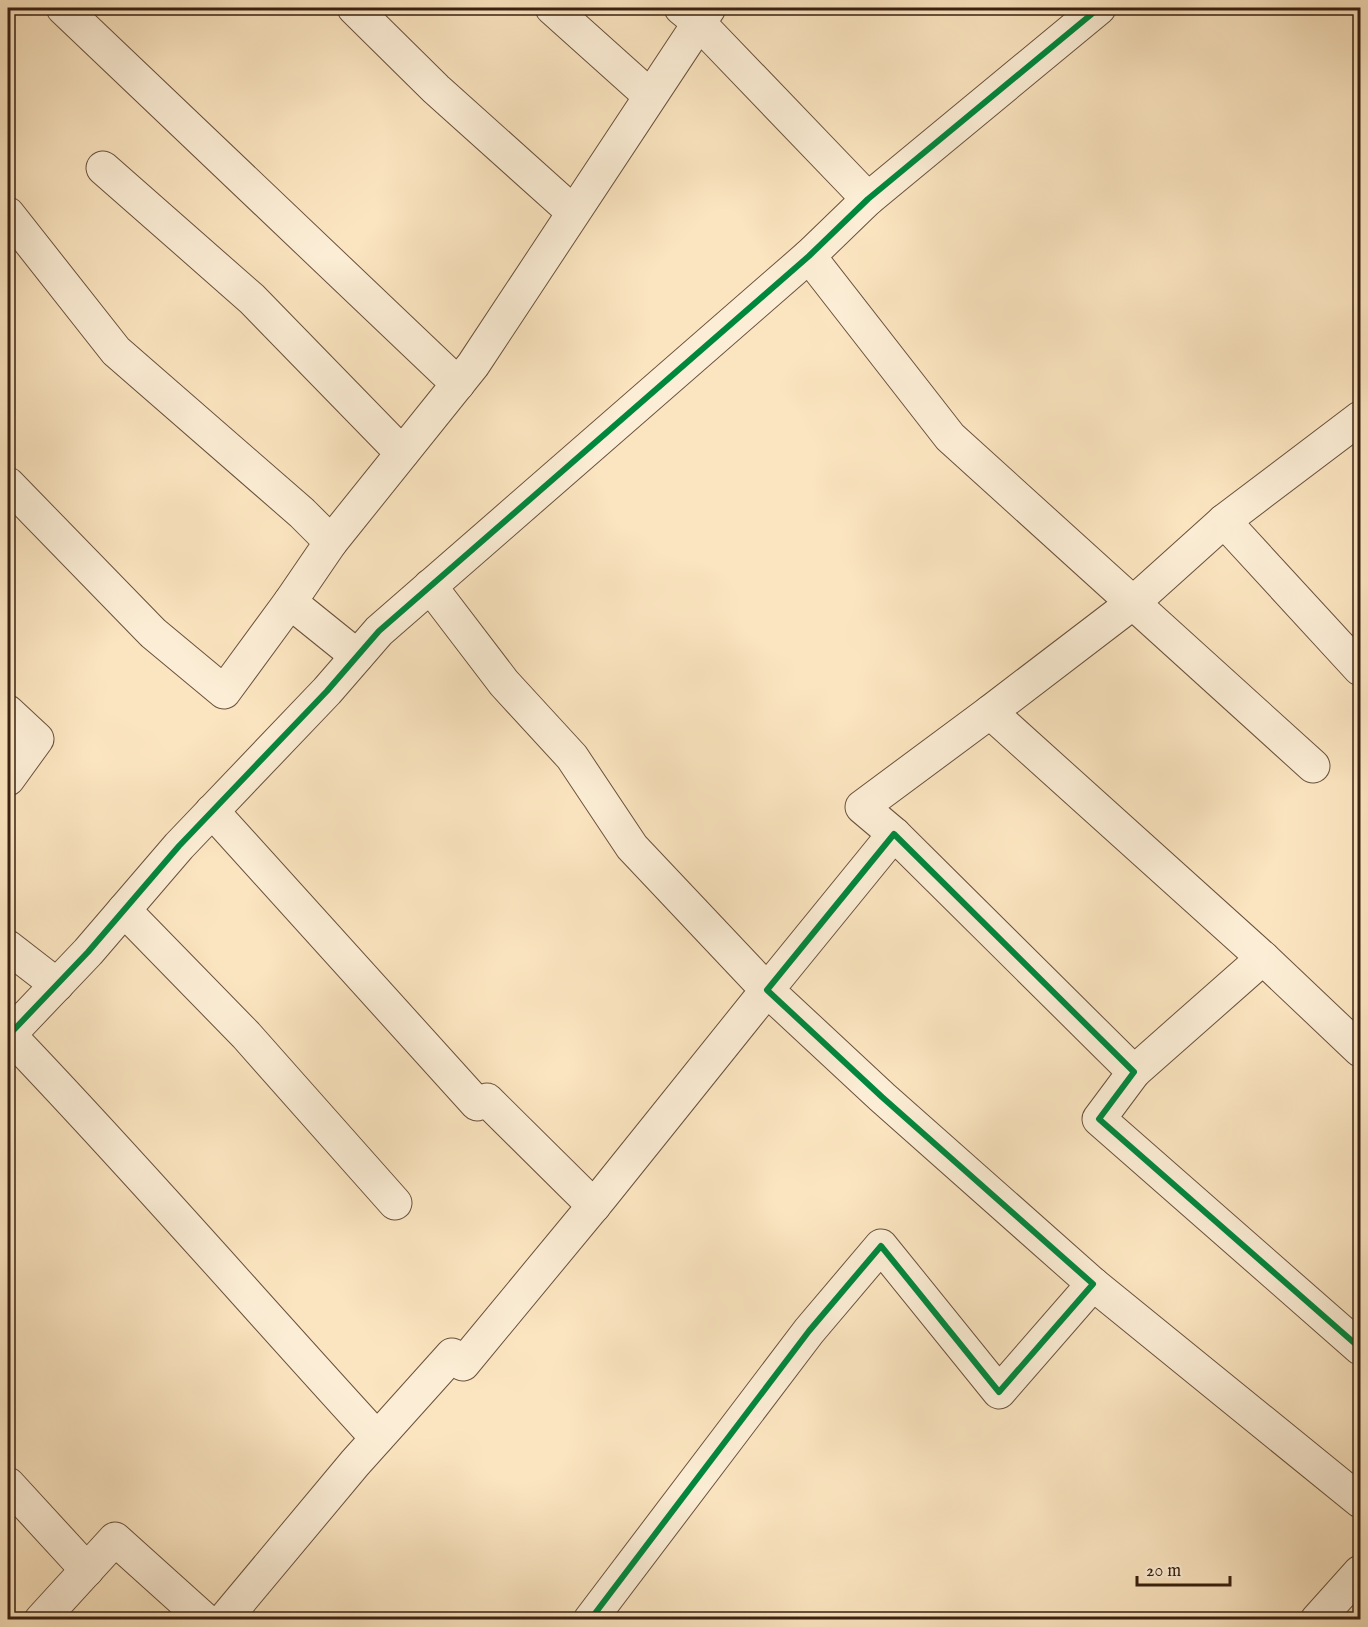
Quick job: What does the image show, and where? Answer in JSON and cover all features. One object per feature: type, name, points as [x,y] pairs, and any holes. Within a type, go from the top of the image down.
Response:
[{"type":"street","points":[[63,8],[458,384]]},
{"type":"street","points":[[354,8],[436,89],[573,212]]},
{"type":"street","points":[[552,8],[649,95]]},
{"type":"street","points":[[377,1438],[237,1287],[75,1104],[8,1036],[379,632],[809,256],[868,200],[1099,8]]},
{"type":"street","points":[[8,484],[153,633],[224,692],[331,542],[473,365],[649,95],[696,12],[868,200]]},
{"type":"street","points":[[104,168],[252,299],[402,453]]},
{"type":"street","points":[[8,214],[116,351],[302,513],[331,542]]},
{"type":"street","points":[[809,256],[950,436],[1313,766]]},
{"type":"street","points":[[1134,1072],[894,834],[862,807],[1134,602],[1224,521],[1360,418]]},
{"type":"street","points":[[1224,521],[1360,669]]},
{"type":"street","points":[[430,586],[504,683],[572,757],[632,847],[766,990],[882,1097],[1093,1284],[1360,1501]]},
{"type":"street","points":[[290,602],[357,656]]},
{"type":"street","points":[[8,712],[37,739],[8,779]]},
{"type":"street","points":[[990,712],[1263,958],[1360,1050]]},
{"type":"street","points":[[213,811],[477,1104],[487,1100],[594,1206]]},
{"type":"street","points":[[224,1620],[377,1438],[452,1354],[463,1364],[594,1206],[894,834]]},
{"type":"street","points":[[124,910],[246,1035],[395,1203]]},
{"type":"street","points":[[8,947],[57,985]]},
{"type":"street","points":[[1263,958],[1134,1072],[1099,1119],[1360,1348]]},
{"type":"street","points":[[590,1620],[809,1331],[881,1246],[999,1392],[1093,1284]]},
{"type":"street","points":[[8,1484],[87,1570]]},
{"type":"street","points":[[41,1620],[115,1539],[205,1620]]},
{"type":"street","points":[[1317,1620],[1360,1572]]},
{"type":"cycle path","points":[[8,1036],[88,952],[179,846],[327,691],[379,631],[809,256],[868,199],[1099,8]]},
{"type":"cycle path","points":[[590,1620],[809,1331],[881,1246],[999,1392],[1093,1284],[882,1097],[767,990],[894,834],[1134,1072],[1099,1119],[1360,1348]]}]
